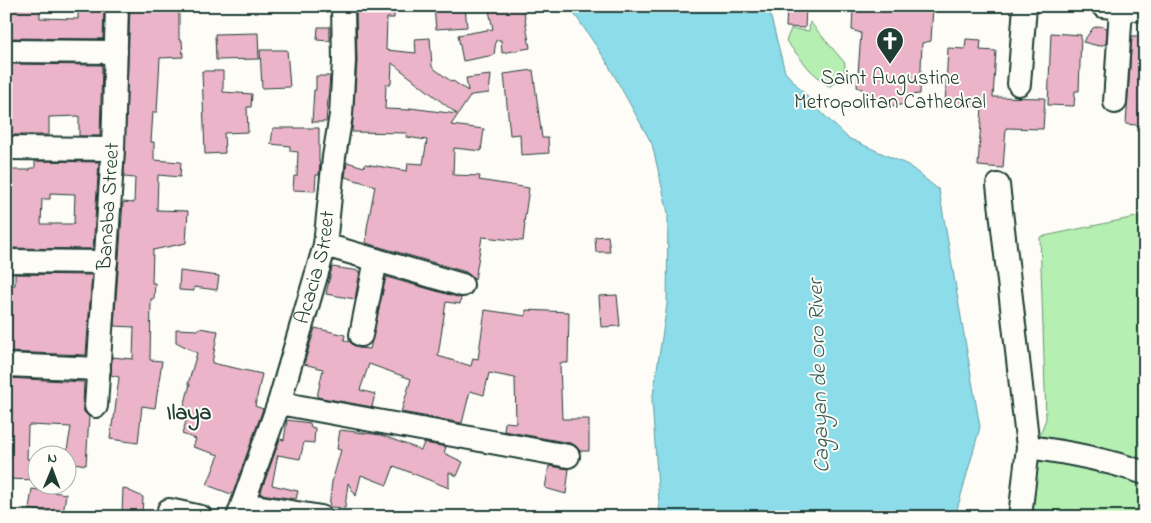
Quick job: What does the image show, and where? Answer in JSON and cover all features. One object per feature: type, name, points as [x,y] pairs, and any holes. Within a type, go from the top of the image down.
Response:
[{"type":"street","name":"Banaba Street","points":[[96,406],[113,149],[117,6]]},
{"type":"street","name":"Acacia Street","points":[[240,510],[279,403],[325,245],[334,157],[341,116],[344,61],[343,6]]},
{"type":"street","points":[[1019,84],[1025,6]]},
{"type":"street","points":[[1115,102],[1112,7],[1145,10]]},
{"type":"street","points":[[6,51],[116,52]]},
{"type":"street","points":[[6,148],[113,149]]},
{"type":"street","points":[[998,185],[1028,446],[1020,517]]},
{"type":"street","points":[[325,245],[462,285]]},
{"type":"street","points":[[6,260],[106,262]]},
{"type":"street","points":[[361,335],[376,260]]},
{"type":"street","points":[[6,365],[99,369]]},
{"type":"street","points":[[279,403],[568,456]]},
{"type":"street","points":[[1028,446],[1103,460],[1145,473]]},
{"type":"street","points":[[169,510],[201,517]]},
{"type":"street","points":[[240,510],[321,517]]},
{"type":"green space","points":[[810,22],[845,63],[844,77],[829,87],[810,70],[786,41],[791,29],[809,31]]},
{"type":"green space","points":[[1145,215],[1145,517],[1007,517],[1046,419],[1040,237]]},
{"type":"water","name":"Cagayan de Oro River","points":[[569,6],[768,6],[785,72],[823,114],[848,138],[908,165],[939,190],[980,427],[955,517],[660,517],[652,401],[667,305],[668,213],[652,144],[605,59]]},
{"type":"building","points":[[24,6],[40,6],[40,18],[78,19],[78,6],[104,6],[103,39],[6,38],[6,8],[24,8]]},
{"type":"building","points":[[130,6],[179,6],[179,40],[182,40],[183,57],[160,58],[157,112],[153,112],[151,142],[154,142],[154,160],[181,162],[180,177],[158,175],[157,210],[188,211],[186,243],[153,250],[152,283],[155,283],[154,299],[151,299],[150,360],[162,361],[155,408],[142,406],[138,443],[110,439],[119,377],[111,375],[112,357],[133,359],[134,327],[114,326],[123,202],[134,203],[135,178],[124,177]]},
{"type":"building","points":[[356,6],[394,6],[394,18],[387,18],[386,50],[416,53],[415,39],[430,38],[432,67],[452,82],[468,91],[466,78],[491,75],[489,93],[471,95],[451,125],[484,129],[481,151],[454,148],[453,175],[480,176],[479,180],[529,188],[523,241],[482,237],[475,280],[466,272],[366,243],[375,186],[345,177],[347,162],[364,167],[365,164],[407,171],[408,163],[423,164],[427,140],[406,137],[407,133],[352,132],[357,62]],"holes":[[[392,63],[457,114],[410,108],[410,110],[385,109],[386,84],[391,84]]]},
{"type":"building","points":[[465,6],[467,27],[436,29],[434,8]]},
{"type":"building","points":[[488,6],[523,6],[530,48],[502,53],[501,40],[496,40],[494,55],[463,61],[458,35],[493,29]]},
{"type":"building","points":[[787,6],[806,6],[805,28],[786,27]]},
{"type":"building","name":"Saint Augustine Metropolitan Cathedral","points":[[853,6],[933,6],[931,41],[922,43],[920,94],[909,95],[901,105],[890,106],[876,103],[870,93],[857,87],[861,33],[852,30]]},
{"type":"building","points":[[1099,26],[1107,28],[1106,44],[1099,46],[1083,42],[1093,28]]},
{"type":"building","points":[[318,27],[330,27],[330,41],[317,40]]},
{"type":"building","points":[[258,33],[259,59],[216,60],[215,34]]},
{"type":"building","points":[[1051,33],[1081,35],[1079,91],[1075,91],[1074,106],[1048,105]]},
{"type":"building","points":[[1132,36],[1145,36],[1145,126],[1126,124]]},
{"type":"building","points":[[966,39],[981,40],[980,50],[996,51],[993,97],[1045,98],[1043,129],[1006,128],[1003,168],[978,166],[982,107],[945,105],[948,48],[965,49]]},
{"type":"building","points":[[260,50],[287,50],[290,87],[262,88]]},
{"type":"building","points":[[6,64],[102,65],[100,136],[79,136],[79,116],[49,117],[49,135],[6,135]]},
{"type":"building","points":[[533,70],[542,138],[548,138],[549,153],[521,155],[520,134],[510,135],[504,74]]},
{"type":"building","points":[[202,71],[223,71],[223,92],[252,94],[251,107],[247,107],[248,132],[224,133],[225,153],[205,154]]},
{"type":"building","points":[[316,76],[330,76],[326,122],[312,122]]},
{"type":"building","points":[[273,128],[319,128],[320,162],[319,175],[316,175],[315,191],[293,190],[294,176],[297,176],[298,152],[290,151],[290,146],[271,144]]},
{"type":"building","points":[[35,161],[99,162],[93,249],[6,248],[8,170],[30,170],[30,168],[35,168]],"holes":[[[50,193],[75,194],[74,224],[41,224],[42,199],[50,199]]]},
{"type":"building","points":[[608,236],[610,252],[596,252],[595,237]]},
{"type":"building","points":[[332,267],[360,271],[355,299],[326,294]]},
{"type":"building","points":[[180,271],[219,276],[217,290],[194,287],[194,291],[179,290]]},
{"type":"building","points":[[15,274],[92,275],[86,355],[6,352],[6,285],[15,285]]},
{"type":"building","points":[[386,277],[461,298],[460,304],[446,302],[438,356],[471,366],[473,358],[478,359],[485,310],[526,316],[526,310],[569,312],[568,363],[560,363],[562,419],[589,419],[589,451],[580,451],[570,443],[504,431],[505,422],[516,423],[515,378],[489,373],[484,395],[470,391],[462,423],[401,412],[411,379],[369,364],[360,390],[375,394],[372,407],[317,397],[323,369],[304,364],[315,328],[345,335],[344,340],[358,348],[370,349]]},
{"type":"building","points":[[617,295],[620,326],[601,327],[599,296]]},
{"type":"building","points":[[199,328],[218,331],[212,363],[262,374],[255,406],[263,409],[233,493],[231,494],[207,485],[219,455],[193,447],[196,439],[182,434],[188,415],[182,414],[197,353],[176,342],[176,329],[198,330]]},
{"type":"building","points":[[6,378],[84,382],[83,406],[84,412],[89,417],[86,465],[78,464],[78,446],[68,446],[71,427],[30,425],[28,426],[28,480],[6,479]]},
{"type":"building","points":[[287,420],[310,423],[311,427],[315,428],[314,443],[304,442],[300,459],[278,455],[272,485],[298,491],[296,499],[260,494],[280,439],[284,440]]},
{"type":"building","points":[[340,430],[381,435],[421,450],[424,443],[446,447],[444,453],[463,462],[457,476],[449,472],[449,488],[394,466],[387,485],[361,475],[356,496],[348,483],[345,508],[329,507],[332,482],[341,450],[337,449]]},
{"type":"building","points":[[549,466],[569,469],[566,494],[545,488]]},
{"type":"building","points":[[123,488],[143,497],[142,515],[122,514]]},
{"type":"building","points":[[31,496],[66,496],[63,514],[29,509]]},
{"type":"place","name":"Saint Augustine Metropolitan Cathedral","points":[[890,65]]},
{"type":"district","name":"Ilaya","points":[[189,414]]}]
